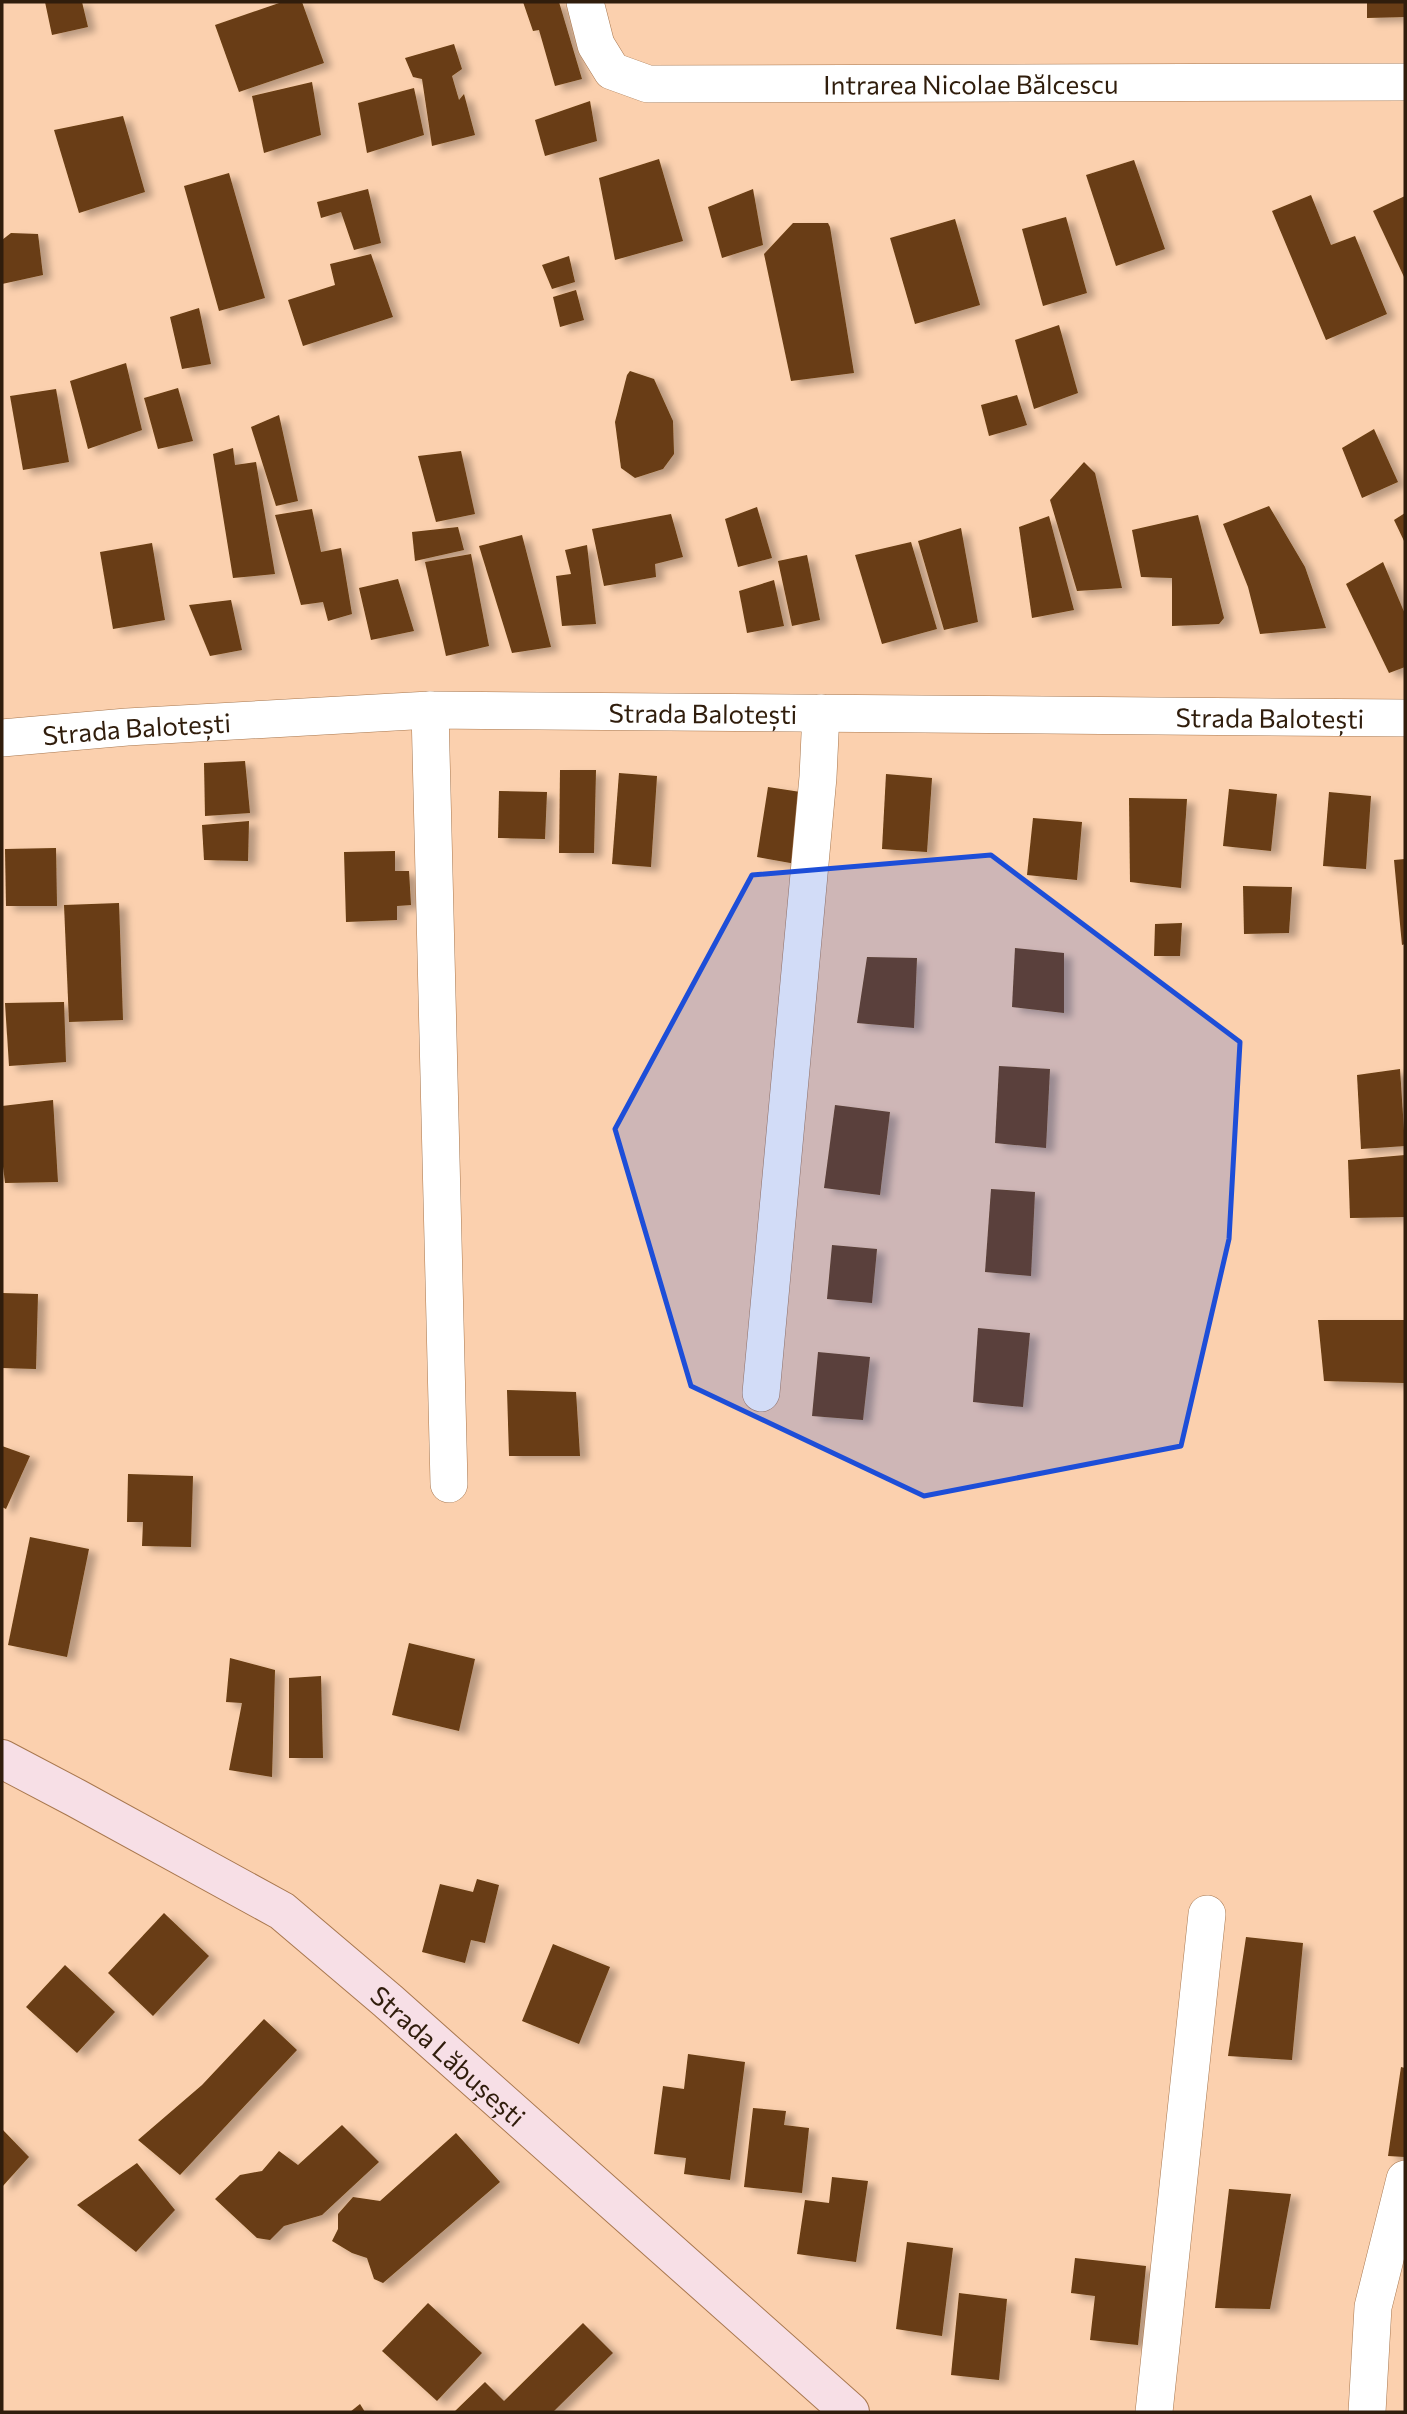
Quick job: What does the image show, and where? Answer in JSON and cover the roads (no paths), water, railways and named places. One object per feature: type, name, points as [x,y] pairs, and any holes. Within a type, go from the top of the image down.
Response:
[{"type":"street","name":"Intrarea Nicolae Bălcescu","points":[[585,2],[596,45],[612,71],[648,84],[1405,82]]},
{"type":"street","name":"Strada Balotești","points":[[2,738],[127,727],[430,710],[1405,718]]},
{"type":"street","points":[[430,710],[449,1484]]},
{"type":"street","points":[[761,1393],[818,777],[821,713]]},
{"type":"street","name":"Strada Lăbușești","points":[[2,1759],[282,1911],[409,2019],[850,2412]]},
{"type":"street","points":[[1154,2412],[1207,1914]]},
{"type":"street","points":[[1367,2412],[1373,2307],[1405,2179]]}]
